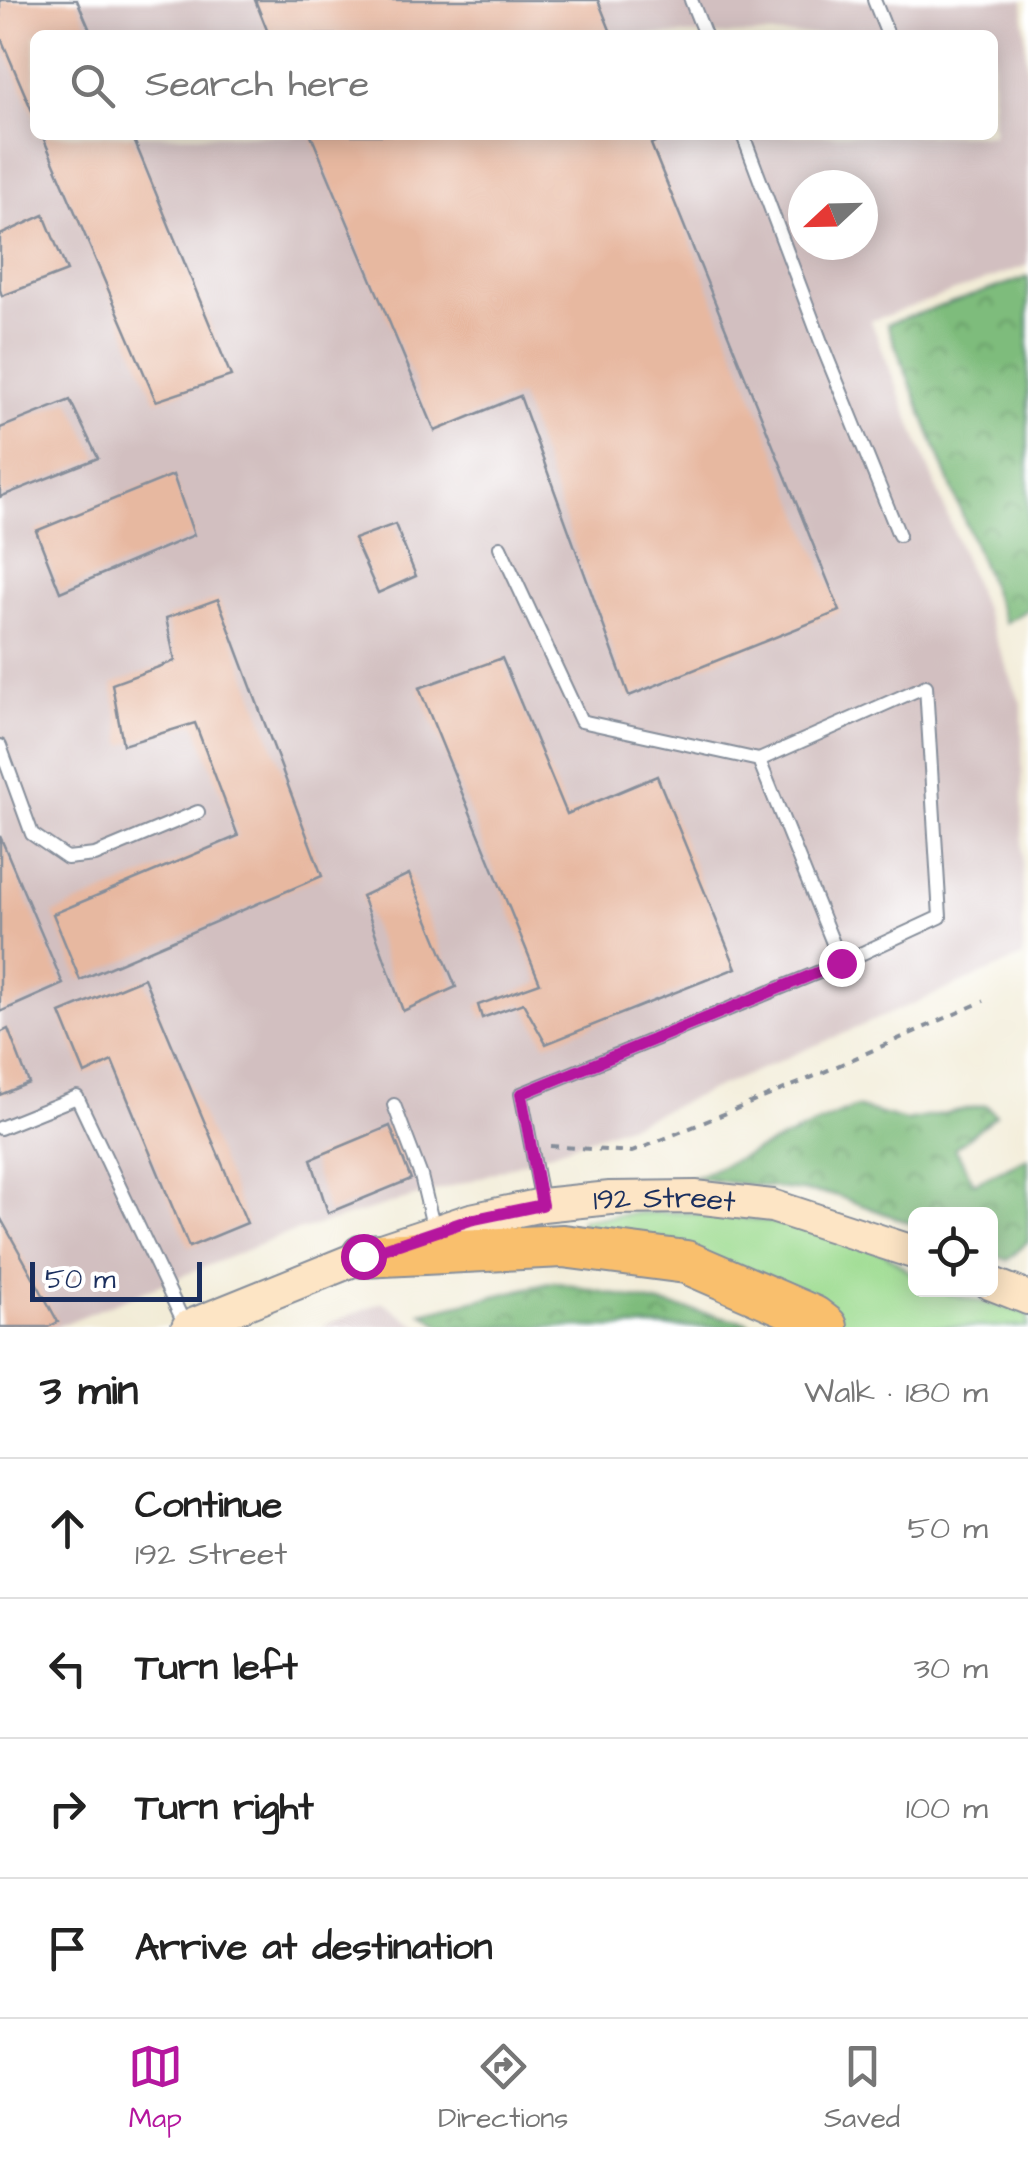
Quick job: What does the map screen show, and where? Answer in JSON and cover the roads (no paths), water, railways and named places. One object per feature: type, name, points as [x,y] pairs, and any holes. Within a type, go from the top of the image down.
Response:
[{"type":"highway","points":[[363,1256],[562,1246],[686,1262],[812,1317],[826,1327]]},
{"type":"main road","name":"192 Street","points":[[187,1327],[363,1256],[470,1220],[542,1205],[610,1198],[695,1197],[772,1206],[908,1250]]},
{"type":"main road","points":[[998,1286],[1028,1298]]},
{"type":"lane","points":[[692,0],[703,30]]},
{"type":"lane","points":[[874,0],[886,30]]},
{"type":"lane","points":[[745,140],[899,535]]},
{"type":"lane","points":[[500,547],[581,721],[760,760],[926,686],[940,918],[841,963],[521,1094],[542,1205]]},
{"type":"lane","points":[[0,746],[32,834],[67,858],[94,855],[198,812]]},
{"type":"lane","points":[[760,760],[841,963]]},
{"type":"lane","points":[[0,1128],[77,1096],[187,1327]]},
{"type":"lane","points":[[394,1105],[435,1232]]}]
